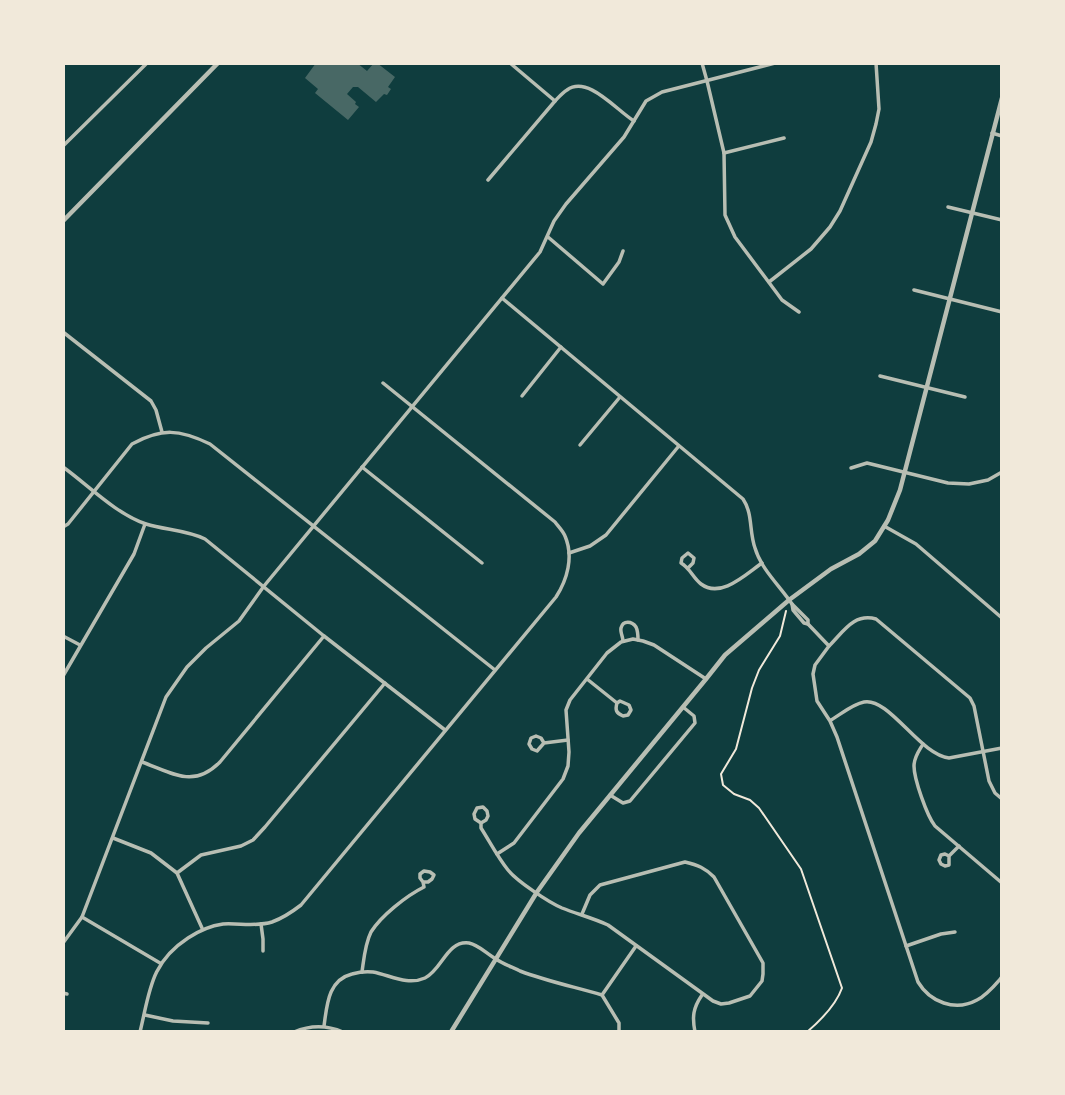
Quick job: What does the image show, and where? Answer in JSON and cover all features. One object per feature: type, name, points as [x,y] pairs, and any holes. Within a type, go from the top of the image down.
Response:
[{"type":"street","points":[[63,146],[147,63]]},
{"type":"street","points":[[63,221],[218,63]]},
{"type":"street","points":[[510,63],[555,102]]},
{"type":"street","points":[[702,63],[724,153],[725,215],[735,237],[782,300],[799,312]]},
{"type":"street","points":[[63,943],[82,917],[166,697],[187,667],[239,621],[264,586],[540,252],[566,204],[624,137],[646,101],[662,92],[775,63]]},
{"type":"street","points":[[769,282],[811,249],[840,211],[871,142],[876,124],[879,109],[876,63]]},
{"type":"street","points":[[488,180],[566,90],[580,85],[593,89],[634,121]]},
{"type":"street","points":[[451,1032],[537,892],[579,833],[725,655],[831,569],[859,554],[875,541],[884,526],[900,490],[1002,98]]},
{"type":"street","points":[[992,133],[1002,135]]},
{"type":"street","points":[[724,153],[784,138]]},
{"type":"street","points":[[948,206],[1002,220]]},
{"type":"street","points":[[548,237],[603,284],[619,262],[623,251]]},
{"type":"street","points":[[914,290],[1002,312]]},
{"type":"street","points":[[502,298],[743,499],[750,512],[755,548],[762,563],[808,620],[808,624],[829,646]]},
{"type":"street","points":[[63,332],[151,401],[162,432]]},
{"type":"street","points":[[522,396],[561,348]]},
{"type":"street","points":[[880,376],[965,397]]},
{"type":"street","points":[[141,1032],[151,985],[160,963],[178,945],[202,929],[224,924],[271,922],[300,905],[556,597],[563,585],[569,553],[565,536],[555,522],[383,383]]},
{"type":"street","points":[[580,445],[620,397]]},
{"type":"street","points":[[63,527],[132,444],[162,432],[191,435],[210,444],[495,670]]},
{"type":"street","points":[[569,553],[590,546],[606,535],[678,447]]},
{"type":"street","points":[[852,468],[867,463],[948,483],[969,484],[988,480],[1002,472]]},
{"type":"street","points":[[63,467],[123,513],[145,524],[205,539],[445,730]]},
{"type":"street","points":[[362,467],[482,563]]},
{"type":"street","points":[[63,676],[134,554],[145,524]]},
{"type":"street","points":[[884,526],[916,544],[1002,618]]},
{"type":"street","points":[[689,567],[702,584],[714,589],[731,585],[762,563]]},
{"type":"street","points":[[1002,799],[995,793],[989,781],[974,706],[970,698],[883,623],[868,616],[850,624],[815,665],[813,674],[817,701],[837,737],[918,982],[923,991],[931,997],[949,1005],[960,1005],[979,1000],[1002,977]]},
{"type":"street","points":[[624,641],[621,628],[626,622],[636,627],[638,640]]},
{"type":"street","points":[[63,636],[80,646]]},
{"type":"street","points":[[142,762],[188,778],[211,771],[324,636]]},
{"type":"street","points":[[497,853],[514,843],[563,779],[568,766],[566,710],[570,700],[607,653],[624,641],[638,640],[654,645],[706,679]]},
{"type":"street","points":[[587,679],[617,703]]},
{"type":"street","points":[[177,873],[201,855],[241,846],[253,840],[385,683]]},
{"type":"street","points":[[620,701],[629,705],[631,710],[628,715],[618,714],[615,709],[617,703],[620,701]]},
{"type":"street","points":[[830,721],[859,703],[868,701],[892,715],[940,757],[949,758],[1002,748]]},
{"type":"street","points":[[610,795],[623,803],[631,801],[695,723],[694,716],[683,707]]},
{"type":"street","points":[[536,736],[544,743],[537,751],[529,744],[531,738],[536,736]]},
{"type":"street","points":[[544,743],[568,740]]},
{"type":"street","points":[[923,744],[917,754],[914,768],[930,819],[1002,883]]},
{"type":"street","points":[[483,807],[488,816],[481,823],[475,819],[474,814],[477,808],[483,807]]},
{"type":"street","points":[[481,823],[481,828],[508,870],[519,880],[561,907],[608,925],[703,995],[721,1004],[729,1003],[750,996],[762,981],[763,963],[714,877],[705,868],[685,862],[600,885],[590,895],[582,914]]},
{"type":"street","points":[[113,838],[151,853],[177,873],[202,929]]},
{"type":"street","points":[[949,856],[959,846]]},
{"type":"street","points":[[362,972],[365,949],[371,933],[400,903],[424,887],[423,882]]},
{"type":"street","points":[[82,917],[160,963]]},
{"type":"street","points":[[261,924],[263,951]]},
{"type":"street","points":[[906,946],[955,932]]},
{"type":"street","points":[[324,1026],[331,991],[337,982],[347,976],[372,972],[401,981],[425,978],[453,947],[464,943],[473,944],[521,971],[602,995],[619,1023],[619,1032]]},
{"type":"street","points":[[602,995],[636,946]]},
{"type":"street","points":[[695,1032],[693,1010],[703,995]]},
{"type":"street","points":[[145,1015],[173,1021],[208,1023]]},
{"type":"street","points":[[294,1032],[324,1026],[343,1032]]},
{"type":"path","points":[[786,611],[780,636],[759,670],[742,718],[736,749],[721,774],[723,785],[760,808],[800,869],[842,988],[838,997],[807,1032]]},
{"type":"building","points":[[316,63],[357,63],[367,71],[377,63],[395,77],[388,87],[391,89],[387,95],[384,94],[376,102],[358,87],[353,87],[347,94],[359,107],[348,120],[315,93],[318,89],[305,78]]}]
